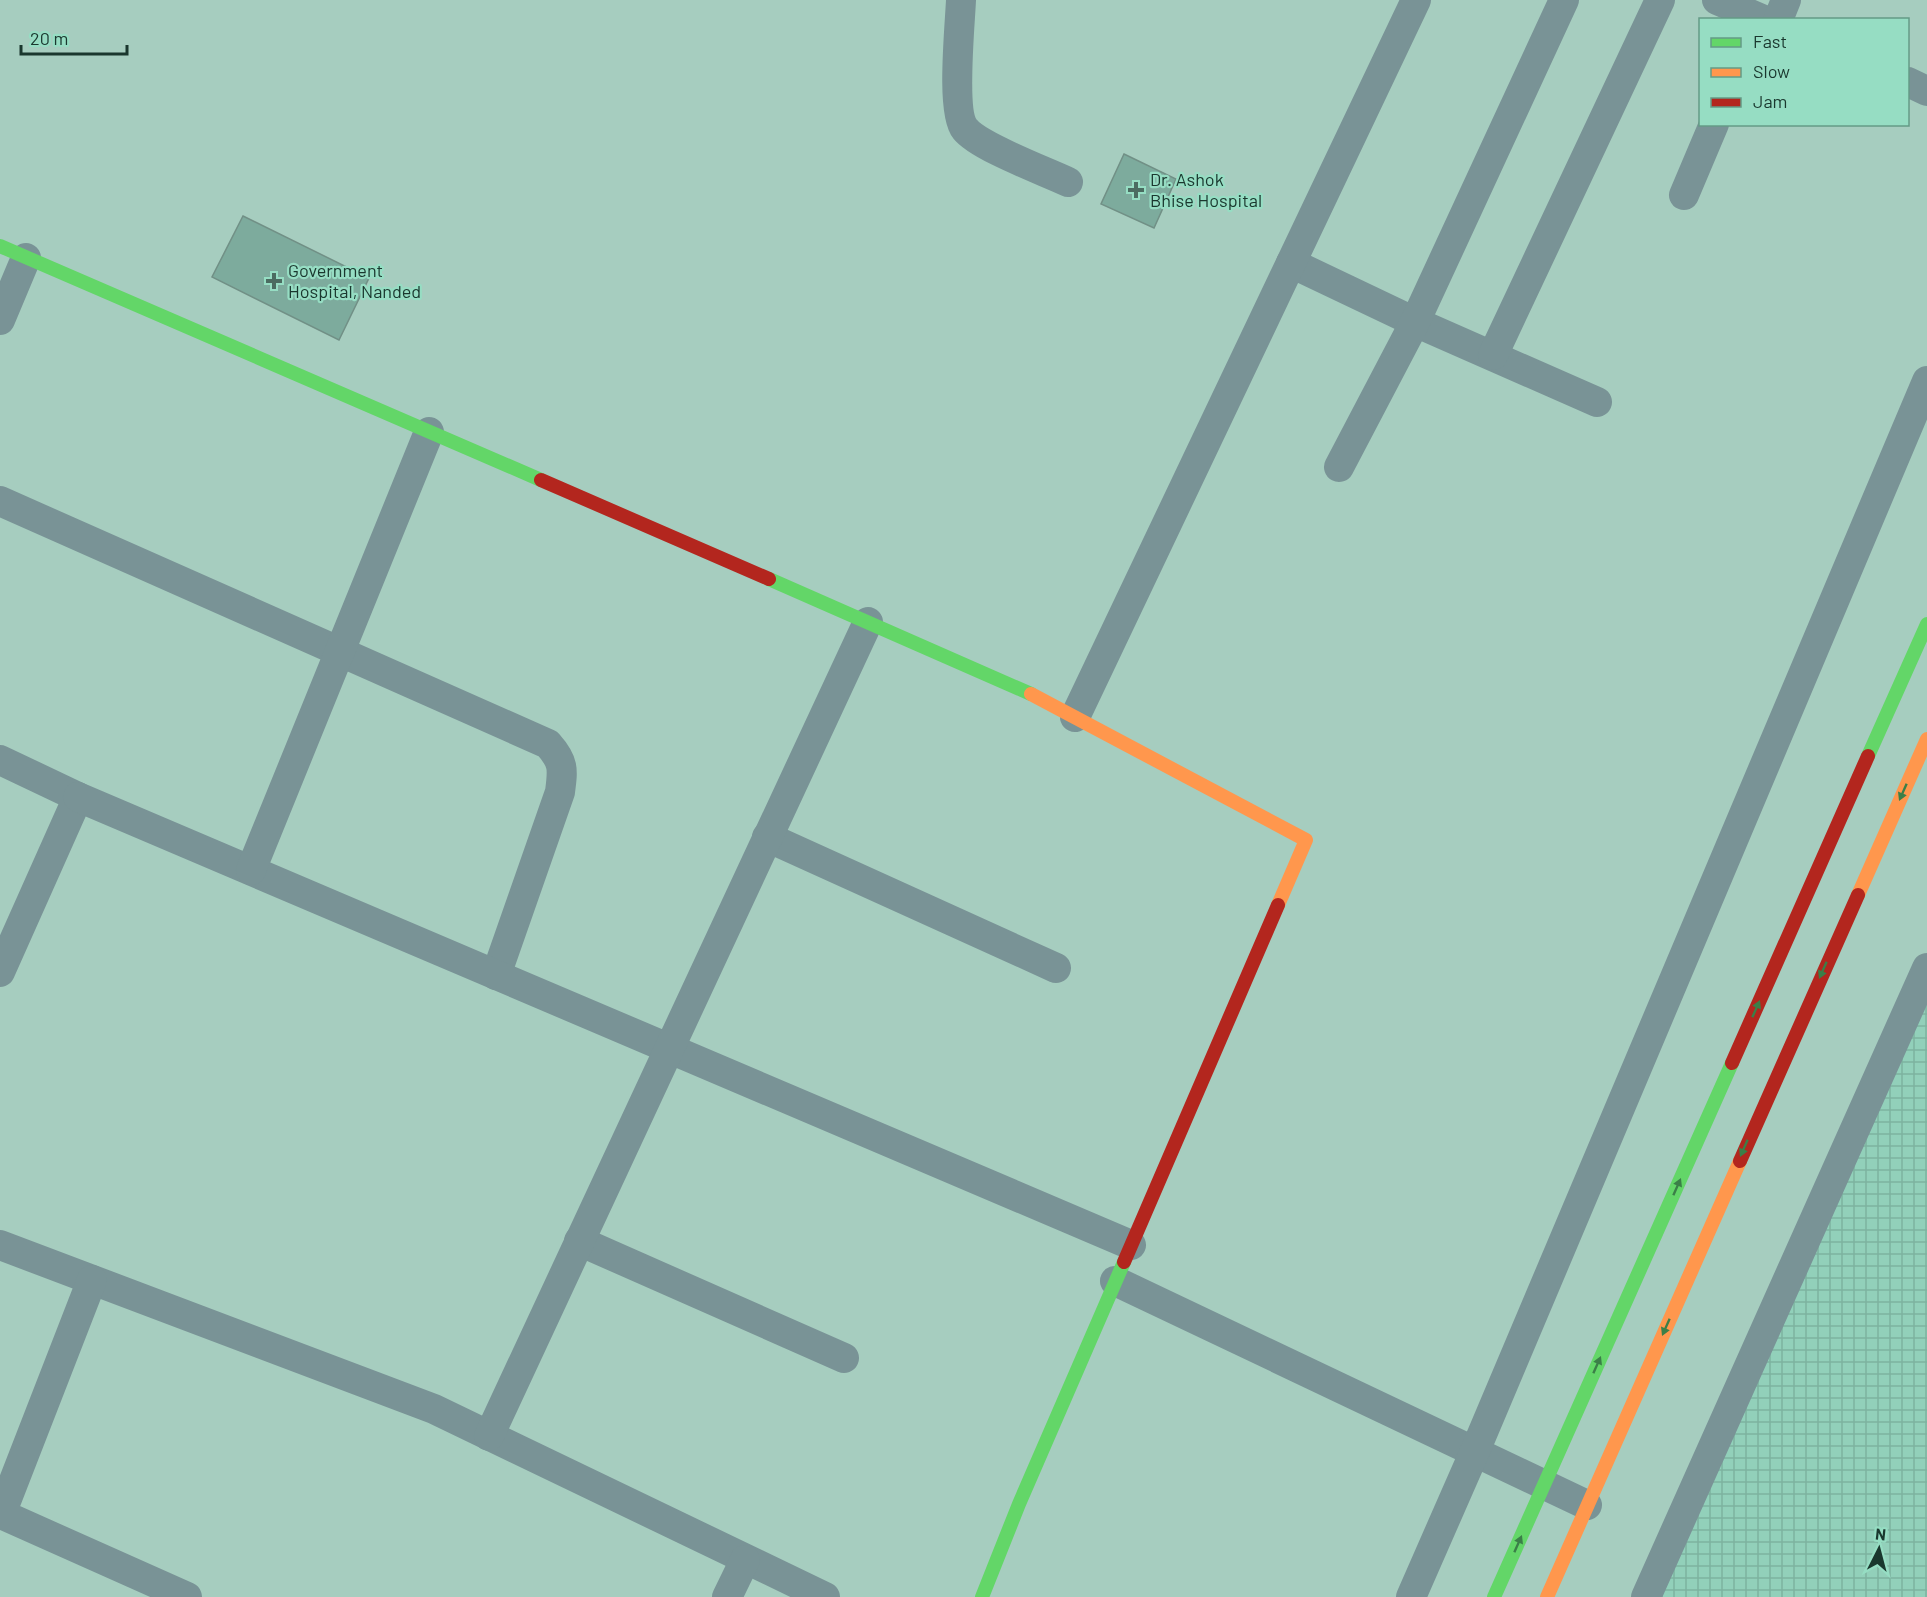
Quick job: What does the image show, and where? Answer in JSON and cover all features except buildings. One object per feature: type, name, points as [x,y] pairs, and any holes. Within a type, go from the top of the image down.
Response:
[{"type":"main road","points":[[13,252],[1017,687],[1306,840],[1019,1504],[982,1597]]},
{"type":"main road","points":[[1494,1597],[1927,624]]},
{"type":"main road","points":[[1547,1597],[1927,739]]},
{"type":"street","points":[[961,0],[958,97],[959,114],[964,128],[976,140],[1068,182]]},
{"type":"street","points":[[1075,717],[1416,0]]},
{"type":"street","points":[[1339,467],[1414,322],[1564,0]]},
{"type":"street","points":[[1493,355],[1660,0]]},
{"type":"street","points":[[1717,0],[1762,18]]},
{"type":"street","points":[[1766,18],[1786,0]]},
{"type":"street","points":[[1909,82],[1927,91]]},
{"type":"street","points":[[1684,195],[1713,126]]},
{"type":"street","points":[[0,320],[13,252]]},
{"type":"street","points":[[1291,263],[1414,322],[1597,402]]},
{"type":"street","points":[[1411,1597],[1475,1451],[1927,381]]},
{"type":"street","points":[[251,870],[429,432]]},
{"type":"street","points":[[0,501],[548,744],[559,756],[562,775],[560,792],[496,975]]},
{"type":"street","points":[[489,1436],[868,622]]},
{"type":"street","points":[[0,760],[78,797],[1131,1245]]},
{"type":"street","points":[[0,972],[78,797]]},
{"type":"street","points":[[767,837],[1056,968]]},
{"type":"street","points":[[1646,1597],[1927,968]]},
{"type":"street","points":[[579,1241],[844,1359]]},
{"type":"street","points":[[0,1245],[434,1409],[825,1597]]},
{"type":"street","points":[[92,1280],[1,1514],[188,1597]]},
{"type":"street","points":[[1115,1281],[1587,1505]]},
{"type":"street","points":[[727,1597],[746,1560]]},
{"type":"shaded area","points":[[1927,982],[1927,1597],[1657,1597]]},
{"type":"traffic: fast","points":[[0,246],[541,480]]},
{"type":"traffic: fast","points":[[769,579],[1031,694]]},
{"type":"traffic: fast","points":[[1868,756],[1927,624]]},
{"type":"traffic: fast","points":[[1494,1597],[1732,1063]]},
{"type":"traffic: fast","points":[[982,1597],[1019,1504],[1124,1262]]},
{"type":"traffic: slow","points":[[1031,694],[1306,840],[1278,905]]},
{"type":"traffic: slow","points":[[1858,895],[1927,739]]},
{"type":"traffic: slow","points":[[1547,1597],[1740,1161]]},
{"type":"traffic: jam","points":[[541,480],[769,579]]},
{"type":"traffic: jam","points":[[1732,1063],[1868,756]]},
{"type":"traffic: jam","points":[[1740,1161],[1858,895]]},
{"type":"traffic: jam","points":[[1124,1262],[1278,905]]},
{"type":"place","name":"Dr. Ashok Bhise Hospital","points":[[1136,190]]},
{"type":"place","name":"Government Hospital, Nanded","points":[[274,281]]}]
